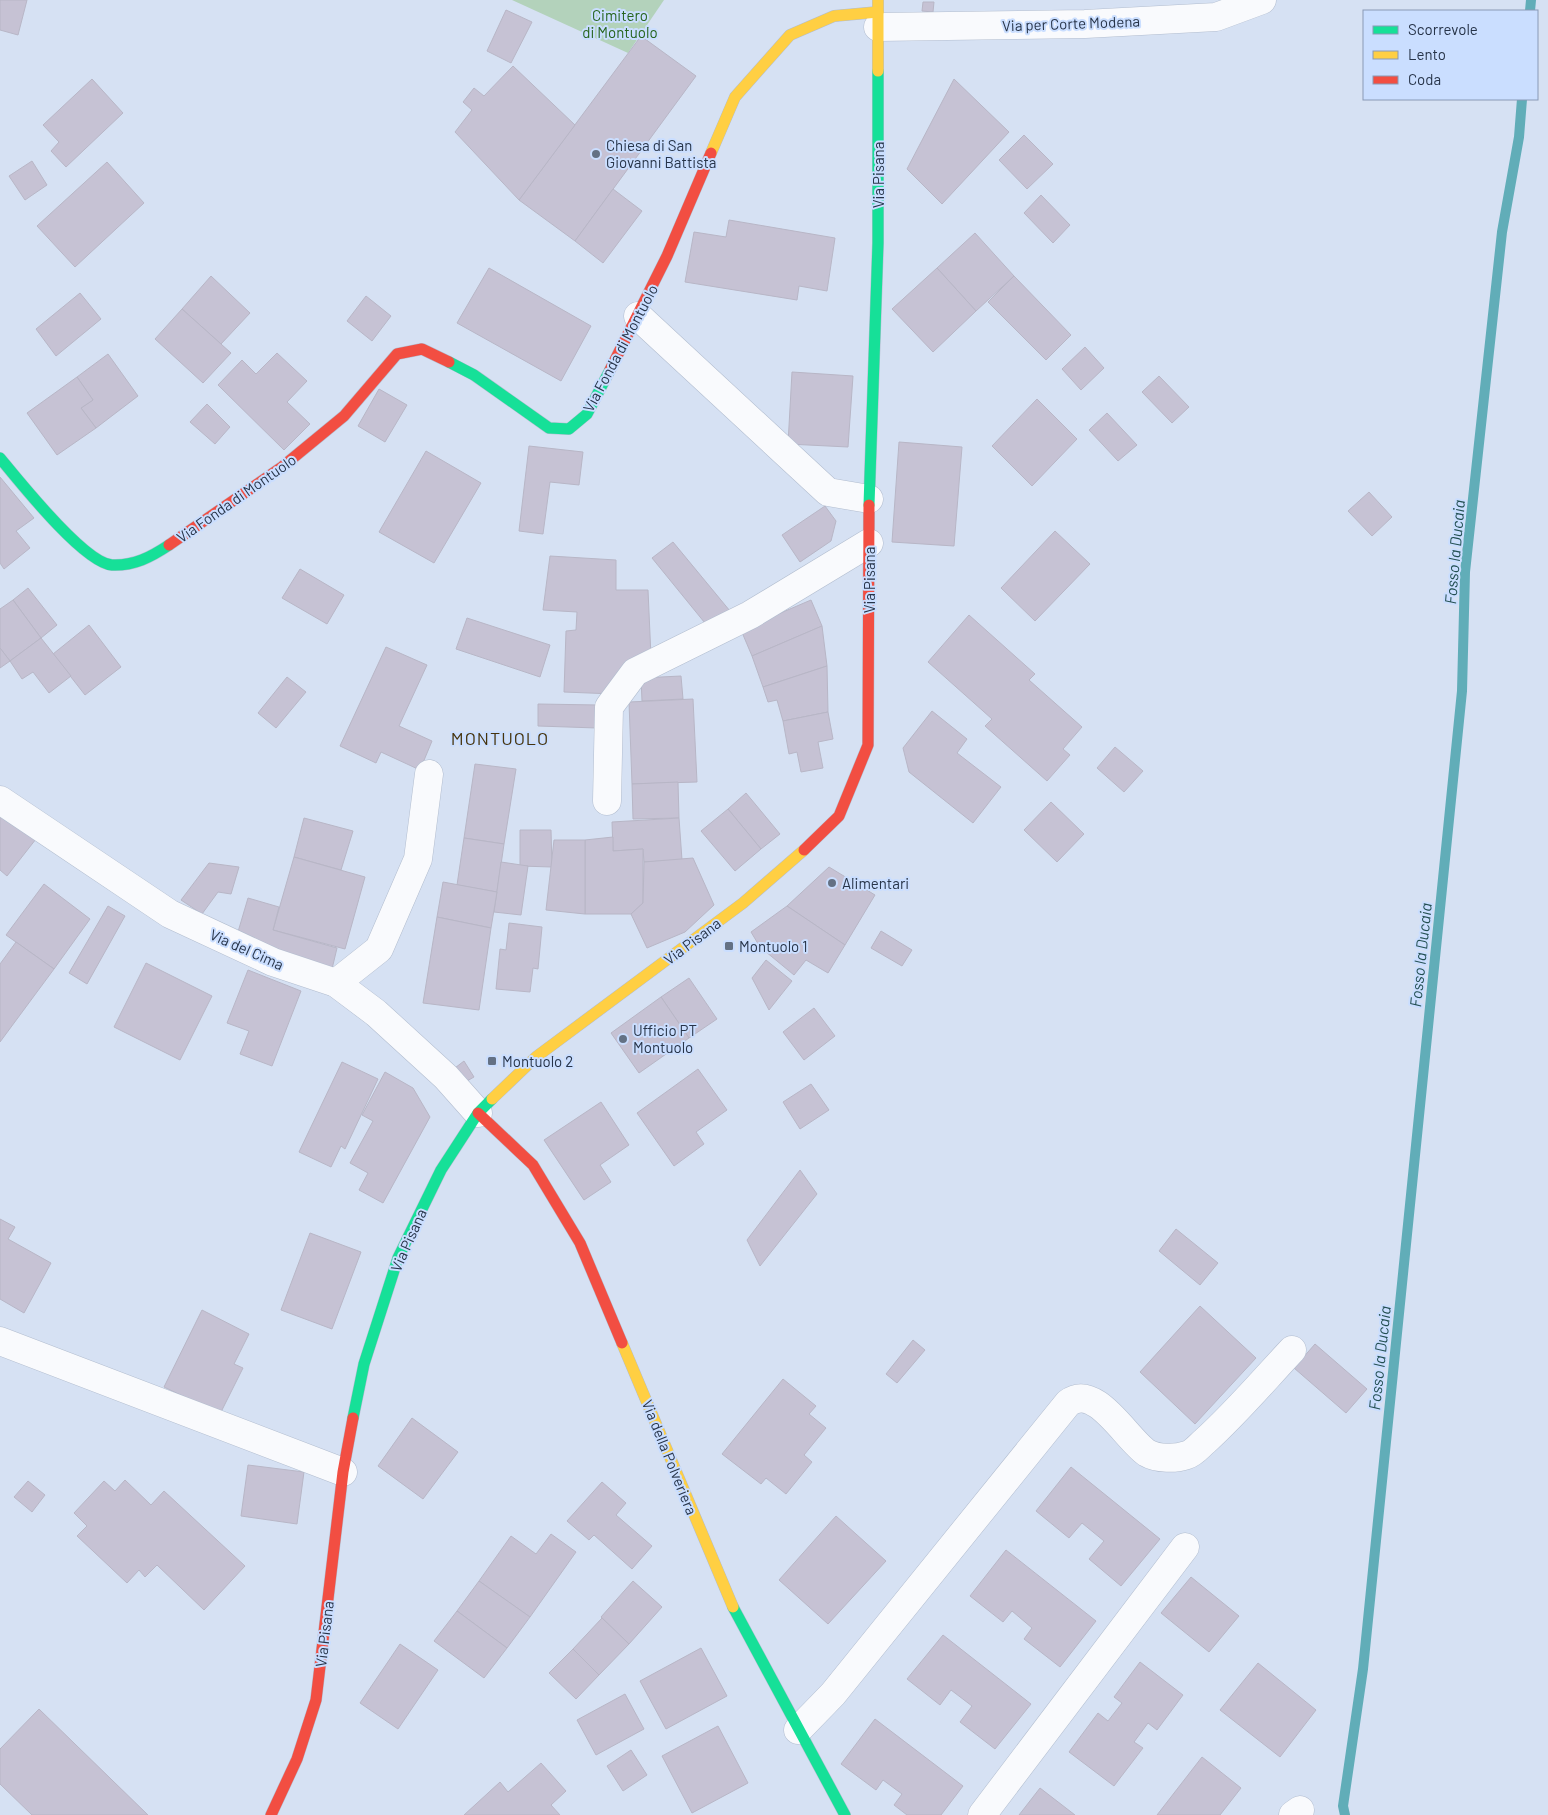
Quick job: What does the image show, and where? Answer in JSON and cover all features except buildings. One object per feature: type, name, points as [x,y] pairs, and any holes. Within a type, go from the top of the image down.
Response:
[{"type":"street","name":"Via per Corte Modena","points":[[878,13],[1085,24],[1216,17],[1262,0]]},
{"type":"street","name":"Via Fonda di Montuolo","points":[[0,458],[20,483],[85,552],[111,565],[147,560],[282,468],[344,416],[397,354],[422,349],[474,375],[549,428],[569,429],[587,414],[638,316],[671,247],[735,97],[790,35],[834,16],[878,13]]},
{"type":"street","name":"Via Pisana","points":[[271,1815],[288,1784],[309,1730],[316,1700],[343,1472],[364,1364],[398,1258],[441,1170],[478,1113],[536,1057],[743,902],[819,838],[839,816],[868,745],[869,499],[878,243],[878,13]]},
{"type":"street","points":[[638,316],[828,492],[869,499]]},
{"type":"street","points":[[607,801],[610,707],[635,672],[750,615],[869,543]]},
{"type":"street","points":[[336,984],[379,949],[418,860],[428,774]]},
{"type":"street","name":"Via del Cima","points":[[0,800],[170,914],[273,962],[336,984],[376,1013],[446,1077],[478,1113]]},
{"type":"street","name":"Via della Polveriera","points":[[478,1113],[534,1165],[580,1243],[733,1608],[845,1815]]},
{"type":"street","points":[[0,1341],[343,1472]]},
{"type":"street","points":[[798,1730],[833,1694],[1068,1403],[1075,1398],[1087,1398],[1108,1412],[1148,1453],[1171,1459],[1189,1455],[1222,1425],[1292,1350]]},
{"type":"street","points":[[982,1815],[1185,1547]]},
{"type":"green space","name":"Cimitero di Montuolo","points":[[512,0],[664,0],[628,53]]},
{"type":"waterway","name":"Fosso la Ducaia","points":[[1530,10],[1531,0]]},
{"type":"waterway","name":"Fosso la Ducaia","points":[[1345,1815],[1343,1806],[1363,1669],[1462,691],[1465,572],[1502,232],[1519,137],[1522,100]]},
{"type":"traffic: fast","points":[[869,505],[878,243],[878,71]]},
{"type":"traffic: fast","points":[[449,362],[474,375],[549,428],[569,429],[587,414],[610,370]]},
{"type":"traffic: fast","points":[[0,458],[36,501],[69,536],[85,551],[100,561],[112,565],[128,564],[149,557],[169,545]]},
{"type":"traffic: fast","points":[[353,1418],[364,1364],[398,1258],[441,1170],[478,1113],[492,1099]]},
{"type":"traffic: fast","points":[[733,1607],[845,1815]]},
{"type":"traffic: slow","points":[[878,0],[878,71]]},
{"type":"traffic: slow","points":[[711,153],[735,97],[790,35],[834,16],[878,12]]},
{"type":"traffic: slow","points":[[492,1099],[536,1057],[743,903],[804,850]]},
{"type":"traffic: slow","points":[[622,1343],[733,1607]]},
{"type":"traffic: jam","points":[[610,370],[667,256],[711,153]]},
{"type":"traffic: jam","points":[[169,545],[282,467],[344,416],[397,354],[422,349],[449,362]]},
{"type":"traffic: jam","points":[[804,850],[839,816],[868,745],[869,505]]},
{"type":"traffic: jam","points":[[478,1113],[533,1165],[580,1243],[622,1343]]},
{"type":"traffic: jam","points":[[271,1815],[297,1759],[316,1700],[343,1472],[353,1418]]},
{"type":"place","name":"Chiesa di San Giovanni Battista","points":[[596,154]]},
{"type":"place","name":"Alimentari","points":[[832,883]]},
{"type":"place","name":"Montuolo 1","points":[[729,946]]},
{"type":"place","name":"Ufficio PT Montuolo","points":[[623,1039]]},
{"type":"place","name":"Montuolo 2","points":[[492,1061]]},
{"type":"district","name":"MONTUOLO","points":[[500,738]]}]
